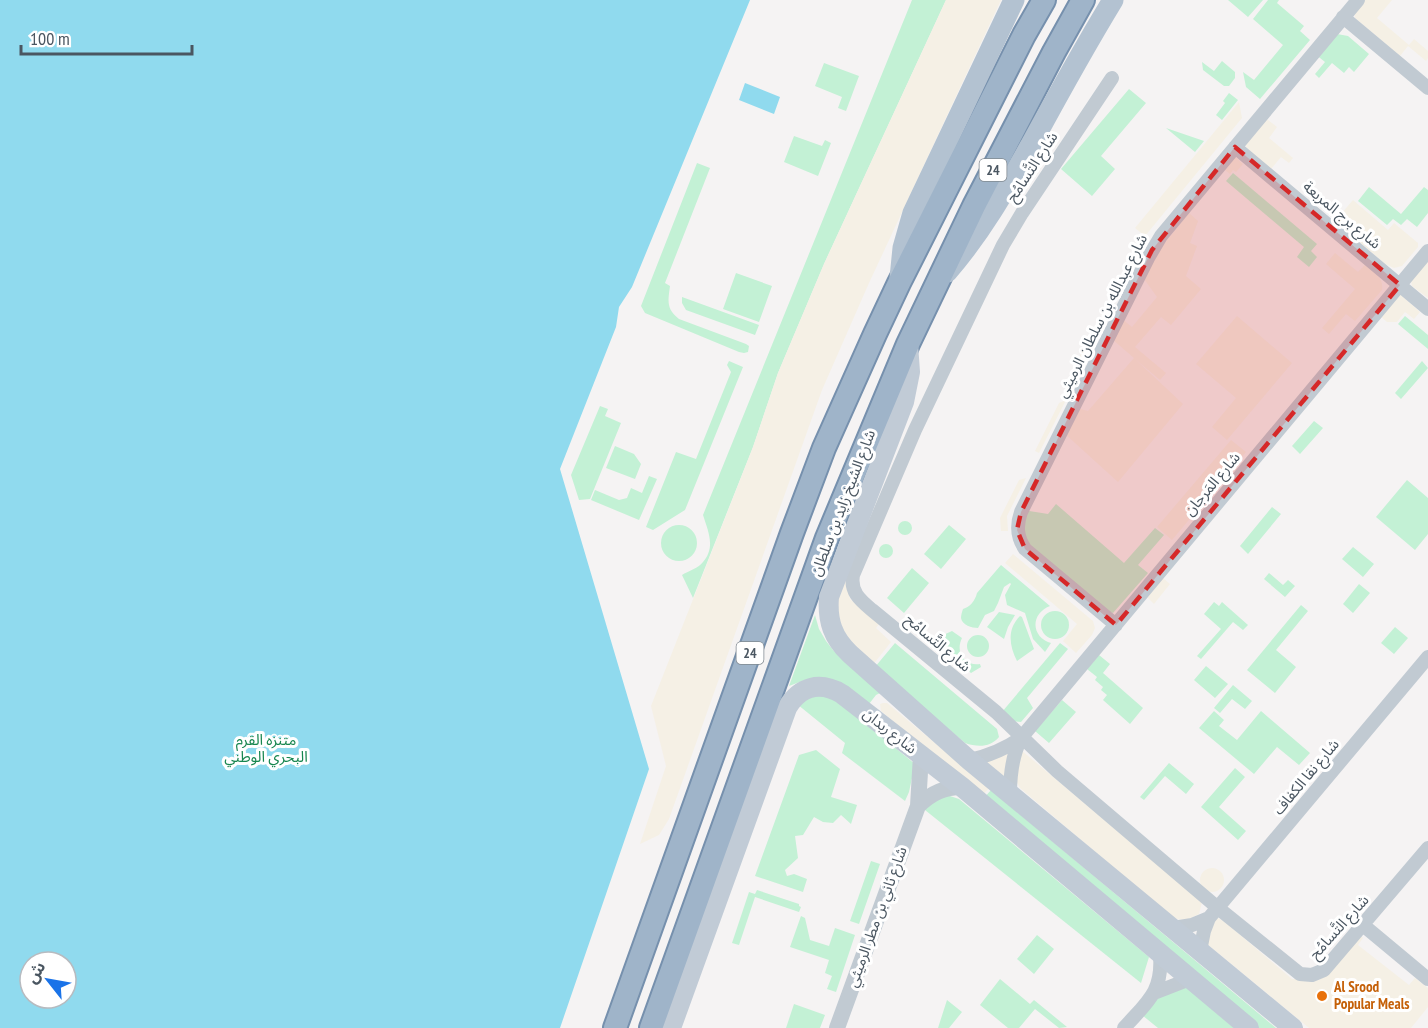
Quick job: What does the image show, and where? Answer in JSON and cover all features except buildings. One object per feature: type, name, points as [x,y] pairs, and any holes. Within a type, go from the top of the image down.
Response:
[{"type":"highway","name":"24","points":[[615,1028],[792,533],[829,438],[899,283],[1024,35],[1044,0]]},
{"type":"highway","name":"شارع الشيخ زايد بن سلطان","points":[[651,1028],[827,538],[908,344],[974,206],[1083,0]]},
{"type":"main road","points":[[899,283],[903,248],[913,213],[1014,0]]},
{"type":"main road","points":[[936,283],[962,255],[996,207],[1113,0]]},
{"type":"main road","name":"شارع ربدان","points":[[908,344],[910,372],[904,402],[832,585],[828,610],[834,635],[841,646],[969,760],[1293,1028]]},
{"type":"main road","name":"شارع ربدان","points":[[672,1028],[779,730],[791,701],[811,687],[828,687],[842,694],[921,755],[1249,1028]]},
{"type":"main road","points":[[877,721],[877,709],[882,701],[897,695]]},
{"type":"street","name":"شارع عبدالله بن سلطان الرميثي","points":[[1116,625],[1025,549],[1017,530],[1018,518],[1154,247],[1169,226],[1358,0]]},
{"type":"street","points":[[1343,17],[1428,88]]},
{"type":"street","name":"شارع التَّسامُح","points":[[1112,78],[1003,245],[893,479],[852,580],[853,589],[858,598],[996,712],[1056,771],[1213,913],[1295,970],[1306,975],[1324,970],[1428,848]]},
{"type":"street","name":"شارع برج المربعة","points":[[1235,147],[1428,309]]},
{"type":"street","name":"شارع المَرجان","points":[[1010,794],[1012,760],[1021,738],[1428,251]]},
{"type":"street","name":"شارع نقا الكفاف","points":[[1200,951],[1204,931],[1213,913],[1428,657]]},
{"type":"street","name":"شارع المَرجان","points":[[969,760],[1001,750],[1021,738]]},
{"type":"street","name":"شارع ثاني بن مطر الرميثي","points":[[837,1028],[918,806],[921,755]]},
{"type":"street","points":[[918,806],[942,789],[962,787]]},
{"type":"street","points":[[1173,928],[1192,925],[1213,913]]},
{"type":"street","points":[[1363,926],[1428,979]]},
{"type":"street","points":[[1124,1028],[1154,993],[1160,970],[1160,955]]},
{"type":"street","points":[[1154,993],[1190,979]]},
{"type":"highlighted area","points":[[1235,147],[1400,285],[1116,625],[1025,549],[1017,530],[1021,512],[1152,250]]},
{"type":"green space","points":[[912,0],[946,0],[824,264],[778,373],[753,447],[693,598],[682,575],[701,564],[709,551],[709,533],[703,515]]},
{"type":"green space","points":[[1228,0],[1263,0],[1248,17]]},
{"type":"green space","points":[[1268,0],[1279,0],[1277,3],[1304,26],[1300,31],[1310,40],[1260,99],[1246,87],[1243,72],[1254,80],[1283,45],[1253,19]]},
{"type":"green space","points":[[1337,34],[1348,36],[1369,54],[1354,72],[1349,67],[1344,73],[1332,63],[1319,78],[1315,74],[1325,62],[1315,54]]},
{"type":"green space","points":[[1222,61],[1235,72],[1235,78],[1229,86],[1224,86],[1203,70],[1202,62],[1214,71]]},
{"type":"green space","points":[[824,63],[859,76],[846,111],[838,108],[842,97],[815,86]]},
{"type":"green space","points":[[1129,89],[1146,103],[1101,156],[1115,169],[1092,196],[1061,169]]},
{"type":"green space","points":[[1229,93],[1238,100],[1222,120],[1216,115]]},
{"type":"green space","points":[[1166,128],[1204,141],[1195,152]]},
{"type":"green space","points":[[794,136],[822,146],[825,140],[831,143],[818,176],[784,162]]},
{"type":"green space","points":[[697,163],[710,168],[665,283],[670,286],[669,304],[672,312],[679,319],[746,344],[749,346],[748,352],[739,352],[645,313],[641,306]]},
{"type":"green space","points":[[1233,173],[1317,244],[1311,251],[1317,257],[1309,267],[1297,257],[1304,247],[1226,181]]},
{"type":"green space","points":[[1369,187],[1401,214],[1424,187],[1428,190],[1428,213],[1417,227],[1407,219],[1401,225],[1393,219],[1387,225],[1358,201]]},
{"type":"green space","points":[[736,273],[772,286],[759,322],[723,309]]},
{"type":"green space","points":[[682,297],[759,325],[755,335],[686,310]]},
{"type":"green space","points":[[1405,316],[1428,335],[1428,349],[1398,324]]},
{"type":"green space","points":[[729,361],[743,367],[685,510],[653,530],[646,527],[676,452],[696,459],[731,372],[727,365]]},
{"type":"green space","points":[[1422,361],[1428,368],[1401,399],[1395,393]]},
{"type":"green space","points":[[600,406],[608,409],[605,416],[621,423],[590,499],[579,500],[571,475]]},
{"type":"green space","points":[[1314,421],[1323,428],[1300,454],[1292,446]]},
{"type":"green space","points":[[615,446],[634,454],[641,464],[635,479],[606,468]]},
{"type":"green space","points":[[649,476],[657,479],[639,520],[591,500],[595,490],[619,500],[627,498],[631,488],[642,493]]},
{"type":"green space","points":[[1407,480],[1428,498],[1428,534],[1415,550],[1376,517]]},
{"type":"green space","points":[[1056,504],[1124,563],[1155,528],[1164,535],[1138,565],[1148,573],[1113,613],[1100,608],[1022,542],[1023,510],[1048,514]]},
{"type":"green space","points":[[1272,507],[1281,514],[1248,554],[1240,546]]},
{"type":"green space","points":[[905,521],[910,523],[912,528],[910,533],[905,535],[900,533],[898,528],[900,523]]},
{"type":"green space","points":[[679,525],[691,531],[697,543],[691,555],[679,561],[667,555],[661,543],[667,531]]},
{"type":"green space","points":[[949,525],[966,539],[941,569],[924,554]]},
{"type":"green space","points":[[886,544],[891,546],[893,551],[891,556],[886,558],[881,556],[879,551],[881,546]]},
{"type":"green space","points":[[1353,547],[1374,564],[1363,577],[1342,559]]},
{"type":"green space","points":[[1001,565],[1050,606],[1039,614],[1036,620],[1040,636],[1051,643],[1045,652],[1033,639],[1025,613],[1007,605],[1005,595],[1010,583],[1004,587],[994,611],[985,615],[978,628],[963,623],[961,617],[963,609],[972,603],[977,593]]},
{"type":"green space","points":[[912,568],[929,583],[904,613],[887,598]]},
{"type":"green space","points":[[1269,573],[1283,585],[1288,580],[1295,586],[1285,597],[1264,579]]},
{"type":"green space","points":[[1359,584],[1370,593],[1353,613],[1343,604]]},
{"type":"green space","points":[[1214,602],[1219,606],[1222,602],[1248,625],[1243,630],[1233,622],[1201,659],[1197,656],[1221,629],[1204,614]]},
{"type":"green space","points":[[1301,605],[1308,611],[1276,650],[1296,667],[1275,693],[1247,670]]},
{"type":"green space","points":[[1055,611],[1065,615],[1069,625],[1065,635],[1055,639],[1045,635],[1041,625],[1045,615]]},
{"type":"green space","points":[[999,612],[1015,615],[1004,639],[987,627]]},
{"type":"green space","points":[[815,615],[819,629],[833,650],[882,692],[876,695],[869,704],[805,680],[789,686]]},
{"type":"green space","points":[[1020,616],[1034,649],[1017,661],[1012,649],[1011,632]]},
{"type":"green space","points":[[1395,627],[1408,638],[1394,654],[1381,643]]},
{"type":"green space","points":[[952,631],[962,638],[960,653],[962,657],[969,663],[980,664],[981,667],[971,673],[935,643],[941,636]]},
{"type":"green space","points":[[978,635],[986,638],[989,646],[986,654],[978,657],[970,654],[967,646],[970,638]]},
{"type":"green space","points":[[895,643],[997,729],[999,737],[983,746],[965,743],[875,667]]},
{"type":"green space","points":[[1060,643],[1068,649],[1027,698],[1033,708],[1021,722],[1012,721],[1002,712]]},
{"type":"green space","points":[[1099,655],[1110,664],[1103,673],[1143,708],[1130,724],[1103,700],[1107,695],[1101,690],[1103,687],[1095,680],[1097,677],[1087,669]]},
{"type":"green space","points":[[1206,666],[1228,684],[1215,698],[1194,680]]},
{"type":"green space","points":[[1233,685],[1252,701],[1245,709],[1232,699],[1220,713],[1214,708]]},
{"type":"green space","points":[[828,693],[915,764],[905,801],[842,753],[845,743],[792,700]]},
{"type":"green space","points":[[1062,700],[1076,712],[1049,743],[1035,731]]},
{"type":"green space","points":[[1214,711],[1224,720],[1219,726],[1237,740],[1261,711],[1310,753],[1299,765],[1277,747],[1254,774],[1199,728]]},
{"type":"green space","points":[[816,750],[840,769],[831,797],[857,805],[851,824],[841,815],[833,823],[823,822],[814,817],[803,835],[795,836],[798,858],[785,870],[787,876],[794,874],[807,879],[803,892],[755,876],[799,755]]},
{"type":"green space","points":[[1169,763],[1194,784],[1186,794],[1165,776],[1144,800],[1140,797]]},
{"type":"green space","points":[[1235,768],[1245,777],[1219,807],[1246,831],[1238,840],[1201,807]]},
{"type":"green space","points":[[991,790],[1276,1028],[1257,1028],[983,799]]},
{"type":"green space","points":[[944,794],[959,799],[1149,957],[1141,983],[920,806]]},
{"type":"green space","points":[[871,861],[880,864],[859,924],[850,921]]},
{"type":"green space","points":[[757,890],[799,904],[801,907],[799,912],[755,897],[739,945],[732,943],[749,892],[755,894]]},
{"type":"green space","points":[[801,916],[805,918],[810,940],[829,946],[835,928],[855,935],[836,992],[827,989],[832,976],[825,973],[829,960],[790,947]]},
{"type":"green space","points":[[1037,935],[1054,949],[1034,974],[1017,959]]},
{"type":"green space","points":[[1000,979],[1030,1004],[1034,1000],[1067,1027],[1059,1028],[1035,1009],[1019,1028],[1008,1028],[980,1005]]},
{"type":"green space","points":[[1185,986],[1234,1028],[1158,1028],[1142,1015],[1157,996]]},
{"type":"green space","points":[[947,1000],[962,1012],[949,1028],[938,1028]]},
{"type":"green space","points":[[794,1004],[825,1015],[820,1028],[786,1028]]},
{"type":"sand","points":[[946,0],[1001,0],[869,283],[822,390],[669,819],[659,835],[640,844],[666,766],[651,706],[753,447],[778,373],[824,264]]},
{"type":"sand","points":[[1359,0],[1392,0],[1377,18],[1409,45],[1414,39],[1428,51],[1426,61],[1408,46],[1400,56],[1355,18],[1354,10]]},
{"type":"sand","points":[[1239,102],[1242,118],[1145,236],[1135,228]]},
{"type":"sand","points":[[1263,116],[1277,127],[1269,138],[1293,158],[1289,163],[1281,157],[1271,169],[1245,145]]},
{"type":"sand","points":[[1235,157],[1243,164],[1236,172],[1233,170],[1230,174],[1220,166]]},
{"type":"sand","points":[[1353,200],[1388,230],[1394,223],[1418,243],[1418,247],[1402,266],[1394,268],[1385,264],[1335,221]]},
{"type":"sand","points":[[1189,213],[1198,221],[1190,243],[1197,246],[1186,276],[1201,289],[1171,325],[1161,317],[1135,347],[1166,373],[1160,380],[1135,359],[1183,404],[1118,482],[1064,433],[1076,408],[1088,411],[1134,358],[1112,339],[1122,319],[1132,327],[1157,297],[1142,276]]},
{"type":"sand","points":[[1142,246],[1115,299],[1111,297],[1135,248]]},
{"type":"sand","points":[[1335,253],[1358,272],[1365,265],[1372,270],[1380,278],[1382,290],[1355,321],[1346,314],[1329,334],[1322,328],[1355,289],[1326,264]]},
{"type":"sand","points":[[1428,255],[1428,298],[1412,286],[1410,276]]},
{"type":"sand","points":[[1400,294],[1420,312],[1414,319],[1405,312],[1397,322],[1387,322],[1378,314]]},
{"type":"sand","points":[[1237,316],[1292,363],[1227,440],[1212,427],[1236,398],[1196,364]]},
{"type":"sand","points":[[1101,326],[1075,379],[1070,376],[1094,328]]},
{"type":"sand","points":[[1066,400],[1039,453],[1035,451],[1059,403]]},
{"type":"sand","points":[[1231,440],[1246,452],[1172,540],[1157,527]]},
{"type":"sand","points":[[1026,478],[1007,516],[1008,531],[1001,531],[1000,518],[1019,480]]},
{"type":"sand","points":[[1013,554],[1093,621],[1095,628],[1092,635],[1076,653],[1063,641],[1077,624],[1005,563]]},
{"type":"sand","points":[[843,557],[850,599],[879,624],[876,628],[891,642],[872,666],[840,639],[830,589]]},
{"type":"sand","points":[[1163,578],[1170,584],[1154,604],[1146,596]]},
{"type":"sand","points":[[887,703],[989,788],[982,796],[881,711],[880,704]]},
{"type":"sand","points":[[1012,748],[1003,782],[982,764]]},
{"type":"sand","points":[[1021,750],[1202,902],[1199,914],[1186,919],[1172,917],[1020,788],[1015,779]]},
{"type":"sand","points":[[1212,868],[1220,872],[1224,880],[1220,888],[1212,892],[1204,888],[1200,880],[1204,872]]},
{"type":"sand","points":[[1218,918],[1292,979],[1319,980],[1356,936],[1360,935],[1363,938],[1358,945],[1409,985],[1415,978],[1428,988],[1428,1007],[1411,1028],[1309,1028],[1207,944],[1212,919]]},
{"type":"water","name":"متنزه القرم البحري الوطني","points":[[0,0],[750,0],[632,287],[619,307],[616,327],[560,469],[649,769],[560,1028],[0,1028]]},
{"type":"water","points":[[745,83],[780,97],[774,114],[739,100]]},
{"type":"place","name":"Al Srood Popular Meals","points":[[1322,996]]}]
